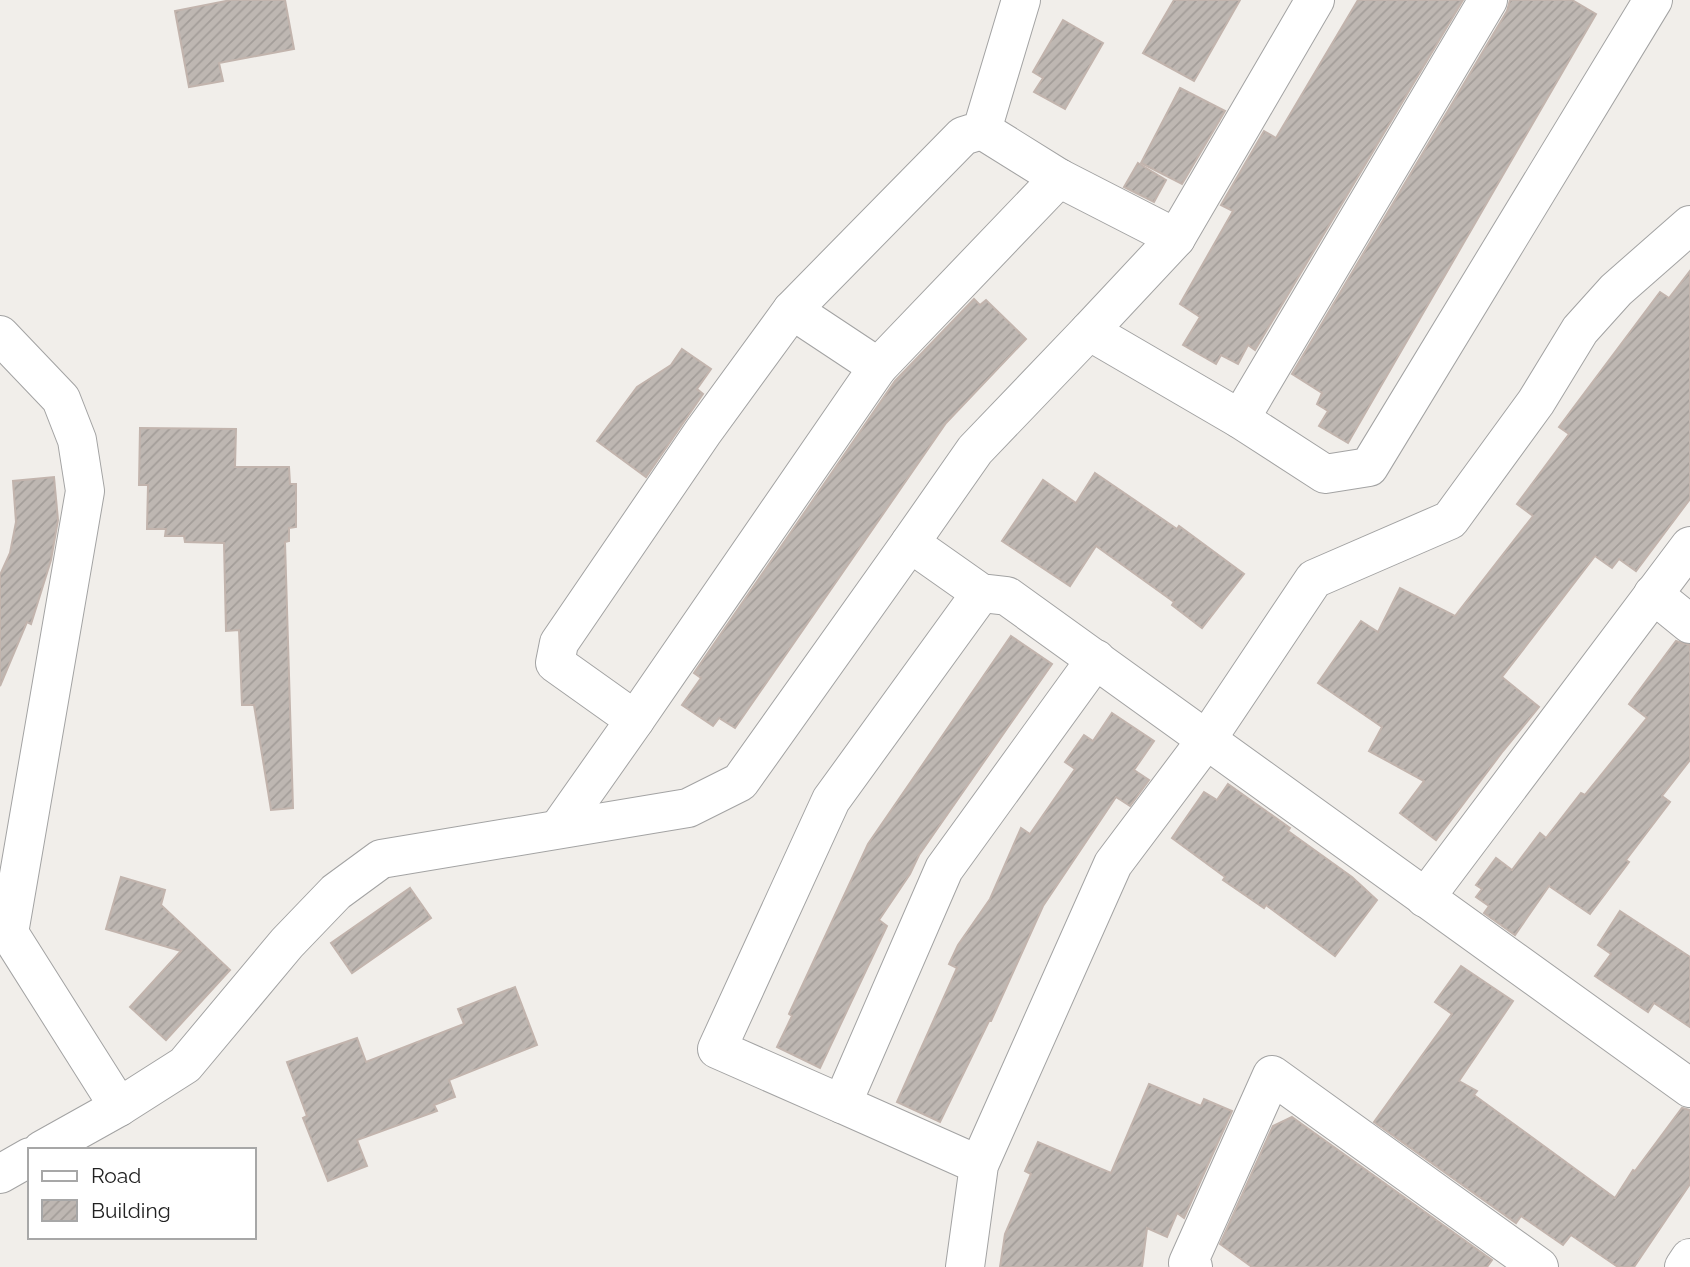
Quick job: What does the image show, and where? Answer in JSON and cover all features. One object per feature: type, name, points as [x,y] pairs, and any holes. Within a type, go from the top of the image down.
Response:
[{"type":"street","points":[[982,130],[1021,0]]},
{"type":"street","points":[[46,1148],[186,1065],[287,943],[328,901],[381,859],[688,808],[740,782],[975,450],[1176,238],[1315,0]]},
{"type":"street","points":[[1240,419],[1488,0]]},
{"type":"street","points":[[1089,331],[1240,419],[1325,474],[1369,467],[1653,0]]},
{"type":"street","points":[[635,720],[555,663],[559,643],[704,432],[792,310],[962,136],[982,130],[1059,178],[1176,238]]},
{"type":"street","points":[[559,828],[878,367],[1059,178]]},
{"type":"street","points":[[965,1267],[979,1165],[1113,864],[1207,739],[1314,579],[1450,520],[1536,402],[1580,330],[1616,290],[1690,225]]},
{"type":"street","points":[[792,310],[878,367]]},
{"type":"street","points":[[0,335],[61,399],[77,440],[85,491],[5,931],[119,1107]]},
{"type":"street","points":[[909,542],[981,593],[1007,596],[1690,1088]]},
{"type":"street","points":[[1425,898],[1690,546]]},
{"type":"street","points":[[979,1165],[717,1049],[831,800],[981,593]]},
{"type":"street","points":[[1653,594],[1690,624]]},
{"type":"street","points":[[842,1104],[944,869],[1096,659]]},
{"type":"street","points":[[1189,1266],[1272,1075],[1539,1267]]},
{"type":"street","points":[[0,1174],[28,1158]]},
{"type":"street","points":[[1684,1267],[1690,1258]]},
{"type":"building","points":[[231,0],[285,0],[294,49],[219,63],[223,81],[189,87],[175,11]]},
{"type":"building","points":[[1174,0],[1240,0],[1194,81],[1143,53]]},
{"type":"building","points":[[1358,0],[1463,0],[1255,350],[1248,345],[1238,364],[1221,355],[1216,364],[1183,345],[1200,317],[1180,304],[1233,211],[1221,205],[1264,131],[1276,138]]},
{"type":"building","points":[[1510,0],[1572,0],[1596,14],[1348,443],[1319,426],[1328,411],[1317,404],[1322,393],[1292,374],[1507,11]]},
{"type":"building","points":[[1063,20],[1103,43],[1065,109],[1034,92],[1043,78],[1033,72]]},
{"type":"building","points":[[1180,88],[1225,111],[1182,184],[1141,163]]},
{"type":"building","points":[[1138,163],[1166,180],[1154,202],[1124,187]]},
{"type":"building","points":[[1690,271],[1690,499],[1636,571],[1619,559],[1612,568],[1595,556],[1502,677],[1539,707],[1436,840],[1400,813],[1424,781],[1369,751],[1382,727],[1318,683],[1361,621],[1378,632],[1400,588],[1455,616],[1533,516],[1517,504],[1569,434],[1559,427],[1660,292],[1669,298]]},
{"type":"building","points":[[974,299],[980,305],[986,300],[1026,339],[946,423],[735,728],[719,718],[713,726],[682,705],[701,678],[694,673],[895,381]]},
{"type":"building","points":[[682,349],[711,369],[697,389],[703,394],[646,477],[597,441],[637,387],[671,365]]},
{"type":"building","points":[[140,428],[236,429],[235,467],[289,467],[290,484],[296,484],[296,527],[289,528],[289,541],[285,542],[293,808],[271,810],[254,705],[242,705],[239,630],[226,631],[224,543],[185,542],[184,536],[165,536],[166,529],[147,529],[148,485],[139,485]]},
{"type":"building","points":[[1095,473],[1177,529],[1179,526],[1244,574],[1202,628],[1172,605],[1174,602],[1096,546],[1070,586],[1002,541],[1043,480],[1076,503]]},
{"type":"building","points":[[54,477],[58,520],[51,560],[31,624],[27,622],[0,686],[0,575],[10,553],[16,522],[13,481]]},
{"type":"building","points":[[1011,636],[1052,664],[919,855],[910,874],[879,920],[887,926],[820,1068],[777,1047],[792,1016],[789,1014],[868,844]]},
{"type":"building","points":[[1676,641],[1690,645],[1690,760],[1662,796],[1670,802],[1590,914],[1549,886],[1515,935],[1484,913],[1489,906],[1476,897],[1482,889],[1476,885],[1496,858],[1512,870],[1540,833],[1546,838],[1581,793],[1585,795],[1647,718],[1629,704]]},
{"type":"building","points":[[1112,713],[1154,741],[1134,770],[1149,780],[1130,806],[1116,797],[1043,906],[991,1021],[940,1122],[897,1102],[957,968],[949,964],[958,945],[990,899],[1021,828],[1030,834],[1075,769],[1065,762],[1084,735],[1093,741]]},
{"type":"building","points":[[1228,784],[1290,828],[1288,831],[1352,877],[1377,900],[1335,956],[1266,905],[1264,908],[1223,880],[1225,877],[1172,838],[1204,792],[1217,800]]},
{"type":"building","points":[[121,877],[165,890],[161,905],[230,970],[166,1040],[130,1007],[181,951],[106,929]]},
{"type":"building","points":[[410,888],[431,918],[352,973],[331,943]]},
{"type":"building","points":[[1620,911],[1690,957],[1690,1027],[1654,1003],[1648,1012],[1595,976],[1611,954],[1598,945]]},
{"type":"building","points":[[1461,966],[1513,1001],[1459,1081],[1477,1091],[1474,1095],[1615,1198],[1633,1170],[1635,1171],[1682,1108],[1690,1110],[1690,1184],[1634,1267],[1618,1267],[1571,1235],[1563,1245],[1521,1216],[1516,1223],[1374,1122],[1452,1014],[1435,1002]]},
{"type":"building","points":[[515,987],[537,1045],[449,1080],[455,1097],[434,1105],[437,1111],[357,1140],[367,1166],[328,1181],[303,1118],[307,1116],[287,1062],[357,1038],[366,1062],[464,1024],[458,1009]]},
{"type":"building","points":[[1149,1084],[1201,1106],[1204,1099],[1232,1111],[1184,1218],[1177,1213],[1167,1237],[1147,1228],[1142,1267],[1000,1267],[1005,1234],[1031,1174],[1025,1171],[1038,1142],[1111,1173]]},
{"type":"building","points":[[1292,1117],[1492,1260],[1487,1267],[1252,1267],[1220,1244],[1273,1126]]}]
